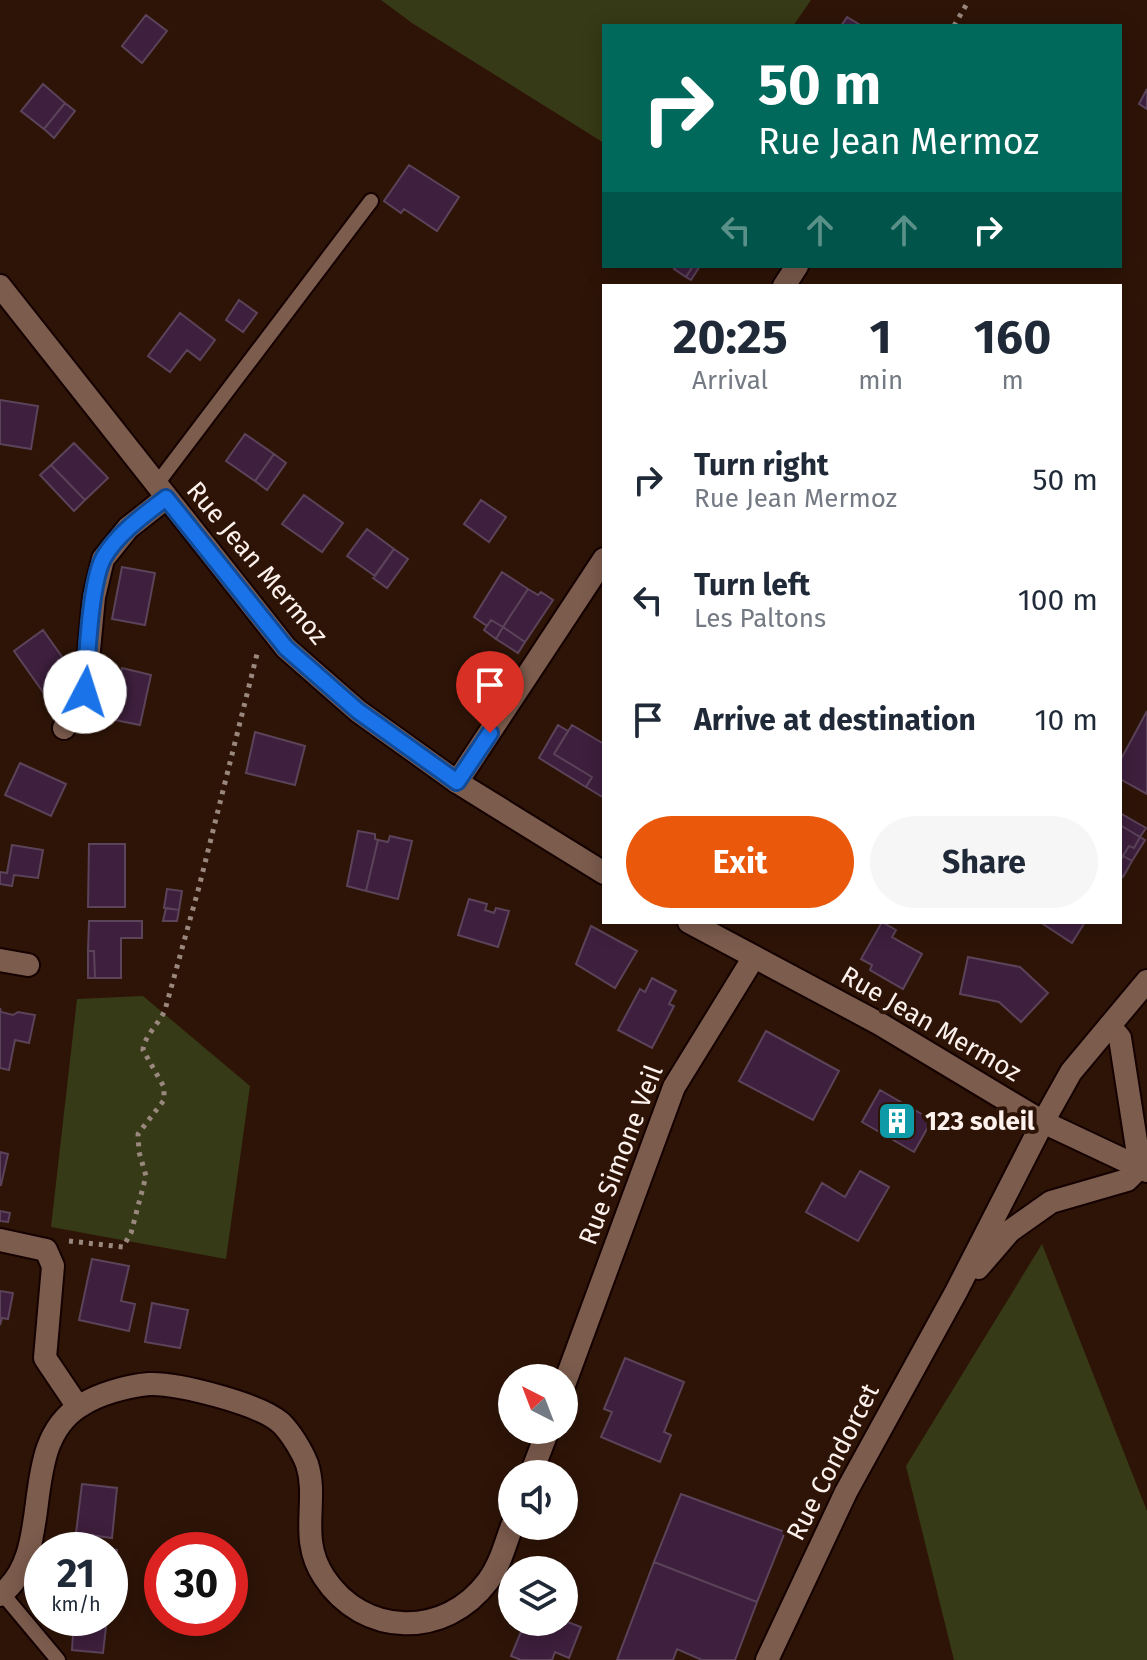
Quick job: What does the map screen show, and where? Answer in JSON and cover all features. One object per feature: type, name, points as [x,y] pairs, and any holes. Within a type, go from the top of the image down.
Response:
[{"type":"street","name":"Rue Jean Mermoz","points":[[0,286],[286,648],[358,711],[457,782],[602,872]]},
{"type":"street","points":[[64,728],[85,692],[94,597],[103,559],[161,492]]},
{"type":"street","points":[[457,782],[602,562]]},
{"type":"street","name":"Rue Jean Mermoz","points":[[693,924],[880,1024],[1043,1122],[1143,1169]]},
{"type":"street","name":"Rue Simone Veil","points":[[572,1364],[674,1087],[754,957]]},
{"type":"street","points":[[0,960],[28,965]]},
{"type":"street","name":"Rue Condorcet","points":[[767,1660],[846,1492],[956,1292],[1043,1122],[1071,1072],[1147,981]]},
{"type":"street","points":[[1110,1026],[1120,1038],[1143,1169]]},
{"type":"street","name":"Rue Condorcet","points":[[956,1292],[1010,1231],[1051,1202],[1127,1180],[1143,1169]]},
{"type":"street","points":[[0,1240],[46,1250],[53,1266],[45,1358],[78,1407]]},
{"type":"street","points":[[1,1594],[12,1587],[30,1546],[35,1506],[52,1435],[78,1407],[114,1391],[149,1384],[190,1389],[262,1410],[282,1424],[307,1465],[310,1491],[308,1525],[313,1555],[322,1575],[355,1608],[392,1623],[414,1624],[435,1620],[472,1598],[487,1583],[499,1563],[507,1540]]},
{"type":"lane","points":[[161,492],[371,201]]},
{"type":"lane","points":[[1,1594],[58,1660]]},
{"type":"path","points":[[955,24],[969,0]]},
{"type":"path","points":[[46,1250],[58,1240],[123,1247],[131,1233],[146,1176],[138,1134],[164,1100],[164,1087],[143,1050],[143,1043],[160,1023],[165,1010],[265,622]]},
{"type":"green space","points":[[381,0],[811,0],[794,24],[602,24],[602,142],[412,23]]},
{"type":"green space","points":[[143,996],[250,1086],[226,1259],[51,1227],[77,999]]},
{"type":"green space","points":[[1042,1244],[1147,1511],[1147,1660],[954,1660],[906,1466]]},
{"type":"building","points":[[146,15],[167,31],[142,63],[122,46]]},
{"type":"building","points":[[847,17],[859,24],[842,24]]},
{"type":"building","points":[[43,84],[65,103],[44,129],[21,111]]},
{"type":"building","points":[[1147,89],[1147,109],[1139,104]]},
{"type":"building","points":[[65,103],[75,111],[54,138],[44,129]]},
{"type":"building","points":[[409,165],[459,197],[437,231],[404,209],[401,213],[384,201]]},
{"type":"building","points":[[675,268],[692,268],[686,277]]},
{"type":"building","points":[[692,268],[699,268],[691,280],[686,277]]},
{"type":"building","points":[[239,300],[257,313],[243,332],[226,320]]},
{"type":"building","points":[[180,313],[215,340],[200,360],[187,350],[170,372],[148,356]]},
{"type":"building","points":[[0,400],[38,406],[31,449],[0,444]]},
{"type":"building","points":[[245,434],[274,454],[255,481],[226,461]]},
{"type":"building","points":[[74,443],[108,478],[85,500],[51,465]]},
{"type":"building","points":[[274,454],[286,463],[267,490],[255,481]]},
{"type":"building","points":[[51,465],[85,500],[74,511],[40,475]]},
{"type":"building","points":[[304,495],[343,523],[322,552],[282,524]]},
{"type":"building","points":[[481,500],[506,517],[489,542],[464,524]]},
{"type":"building","points":[[367,529],[394,549],[375,576],[347,556]]},
{"type":"building","points":[[394,549],[408,559],[387,588],[373,578]]},
{"type":"building","points":[[122,567],[155,573],[145,625],[112,619]]},
{"type":"building","points":[[502,572],[528,589],[503,627],[491,620],[487,626],[474,617]]},
{"type":"building","points":[[528,589],[538,595],[541,592],[553,600],[525,642],[503,627]]},
{"type":"building","points":[[491,620],[503,627],[496,639],[484,630]]},
{"type":"building","points":[[503,627],[525,642],[518,653],[496,639]]},
{"type":"building","points":[[43,630],[75,675],[45,695],[14,651]]},
{"type":"building","points":[[122,668],[151,675],[140,725],[110,719]]},
{"type":"building","points":[[1147,711],[1147,794],[1122,780],[1122,757]]},
{"type":"building","points":[[558,725],[568,731],[554,754],[592,777],[586,787],[539,758]]},
{"type":"building","points":[[572,725],[602,743],[602,797],[586,787],[592,777],[554,754]]},
{"type":"building","points":[[255,732],[305,746],[295,785],[246,773]]},
{"type":"building","points":[[20,763],[66,784],[51,816],[5,795]]},
{"type":"building","points":[[1122,814],[1146,828],[1140,837],[1122,826]]},
{"type":"building","points":[[1122,826],[1140,837],[1134,848],[1129,846],[1123,856]]},
{"type":"building","points":[[358,831],[375,834],[378,840],[366,891],[347,886]]},
{"type":"building","points":[[390,836],[412,841],[398,899],[366,891],[378,840],[388,842]]},
{"type":"building","points":[[1140,837],[1145,840],[1132,861],[1123,856],[1129,846],[1134,848]]},
{"type":"building","points":[[89,844],[125,844],[125,907],[88,907]]},
{"type":"building","points":[[12,845],[43,850],[38,878],[14,875],[12,886],[0,884],[0,872],[7,873]]},
{"type":"building","points":[[1122,858],[1132,861],[1123,877],[1122,876]]},
{"type":"building","points":[[167,889],[182,891],[179,910],[164,908]]},
{"type":"building","points":[[469,899],[487,904],[485,910],[494,913],[496,908],[509,911],[498,947],[458,935]]},
{"type":"building","points":[[166,908],[179,910],[177,921],[163,921]]},
{"type":"building","points":[[89,921],[142,921],[142,938],[121,938],[121,978],[95,978],[94,951],[88,951]]},
{"type":"building","points":[[881,924],[896,930],[892,937],[922,954],[903,989],[870,970],[872,965],[861,959]]},
{"type":"building","points":[[1043,924],[1084,924],[1072,943]]},
{"type":"building","points":[[591,926],[637,951],[615,988],[576,964]]},
{"type":"building","points":[[88,951],[94,951],[95,978],[88,978]]},
{"type":"building","points":[[968,957],[1020,967],[1048,993],[1021,1022],[999,1002],[960,994]]},
{"type":"building","points":[[652,978],[676,991],[669,1004],[674,1006],[652,1048],[618,1030],[640,989],[645,992]]},
{"type":"building","points":[[0,1008],[1,1012],[13,1015],[18,1012],[35,1015],[29,1043],[15,1040],[9,1070],[0,1068]]},
{"type":"building","points":[[766,1031],[839,1071],[813,1120],[739,1081]]},
{"type":"building","name":"123 soleil","points":[[880,1090],[932,1120],[914,1152],[862,1122]]},
{"type":"building","points":[[0,1152],[8,1154],[1,1185],[0,1185]]},
{"type":"building","points":[[860,1171],[889,1187],[858,1241],[806,1212],[822,1183],[845,1197]]},
{"type":"building","points":[[0,1211],[10,1213],[8,1222],[0,1221]]},
{"type":"building","points":[[92,1259],[129,1266],[121,1301],[135,1304],[129,1331],[79,1320]]},
{"type":"building","points":[[0,1291],[13,1293],[8,1319],[2,1318],[0,1325]]},
{"type":"building","points":[[152,1303],[188,1310],[180,1348],[145,1342]]},
{"type":"building","points":[[625,1358],[684,1382],[664,1432],[671,1435],[660,1462],[601,1437],[612,1412],[604,1409]]},
{"type":"building","points":[[82,1484],[117,1488],[113,1532],[76,1532]]},
{"type":"building","points":[[681,1494],[785,1532],[757,1602],[654,1562]]},
{"type":"building","points":[[654,1562],[757,1602],[735,1660],[702,1660],[677,1649],[673,1660],[617,1660]]},
{"type":"building","points":[[73,1636],[105,1636],[103,1653],[72,1650]]},
{"type":"building","points":[[519,1636],[578,1636],[569,1658],[555,1652],[552,1660],[521,1660],[511,1656]]},
{"type":"place","name":"123 soleil","points":[[897,1121]]},
{"type":"route","points":[[85,692],[94,597],[103,559],[128,528],[166,498],[286,648],[358,711],[457,782],[490,733]]}]
